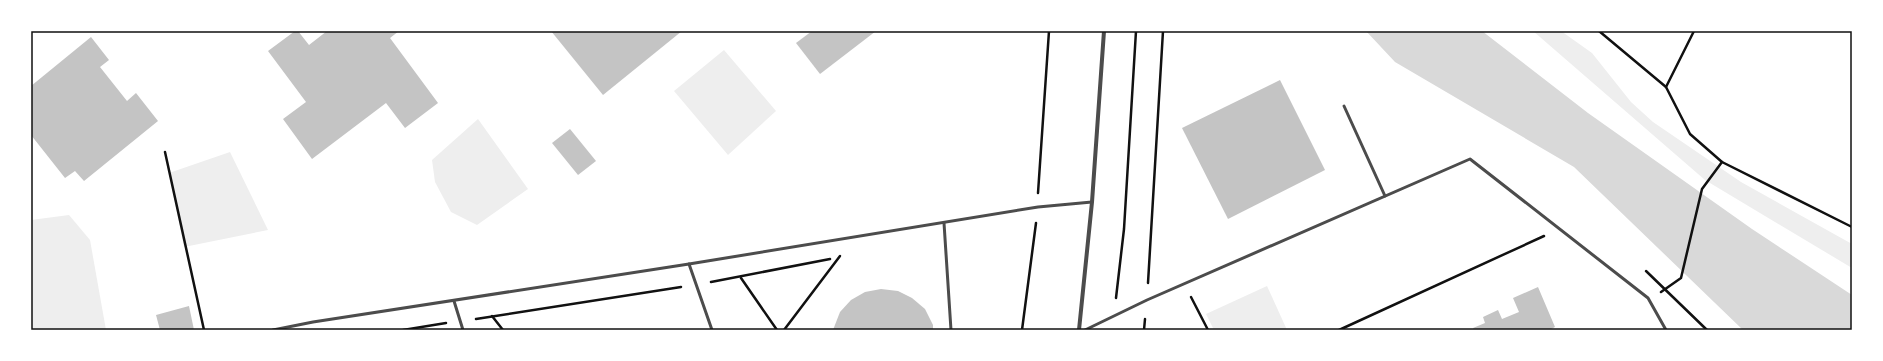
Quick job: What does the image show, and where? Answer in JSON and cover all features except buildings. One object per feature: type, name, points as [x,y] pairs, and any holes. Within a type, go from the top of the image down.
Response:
[{"type":"street","points":[[1079,330],[1092,202],[1104,31]]},
{"type":"lane","points":[[1344,106],[1385,196]]},
{"type":"lane","points":[[1085,330],[1185,283],[1470,158],[1648,298],[1666,330]]},
{"type":"lane","points":[[273,330],[313,322],[689,264],[1038,207],[1092,202]]},
{"type":"lane","points":[[944,223],[951,330]]},
{"type":"lane","points":[[689,264],[712,330]]},
{"type":"lane","points":[[454,301],[463,330]]},
{"type":"path","points":[[1022,330],[1038,207],[1049,31]]},
{"type":"path","points":[[1115,316],[1124,229],[1136,31]]},
{"type":"path","points":[[1155,284],[1148,286],[1163,31]]},
{"type":"path","points":[[1599,31],[1666,87],[1690,134],[1722,162],[1852,228]]},
{"type":"path","points":[[1666,87],[1694,31]]},
{"type":"path","points":[[165,152],[204,330]]},
{"type":"path","points":[[1666,289],[1681,278],[1702,190],[1722,162]]},
{"type":"path","points":[[1339,330],[1560,229]]},
{"type":"path","points":[[402,330],[741,278],[847,255]]},
{"type":"path","points":[[784,330],[840,256]]},
{"type":"path","points":[[1646,271],[1707,330]]},
{"type":"path","points":[[741,278],[777,330]]},
{"type":"path","points":[[1185,283],[1208,330]]},
{"type":"path","points":[[492,316],[503,330]]},
{"type":"shaded area","points":[[1366,31],[1482,31],[1588,113],[1752,229],[1852,295],[1852,330],[1743,330],[1574,167],[1395,62]]},
{"type":"shaded area","points":[[1533,31],[1561,31],[1592,53],[1631,102],[1653,122],[1741,182],[1852,244],[1852,268],[1705,180]]},
{"type":"shaded area","points":[[724,50],[776,111],[728,155],[674,91]]},
{"type":"shaded area","points":[[478,119],[528,189],[477,225],[451,212],[435,182],[432,160]]},
{"type":"shaded area","points":[[230,152],[268,230],[184,247],[169,173]]},
{"type":"shaded area","points":[[69,215],[90,240],[106,330],[31,330],[31,220]]},
{"type":"shaded area","points":[[1267,286],[1287,330],[1214,330],[1206,314]]}]
